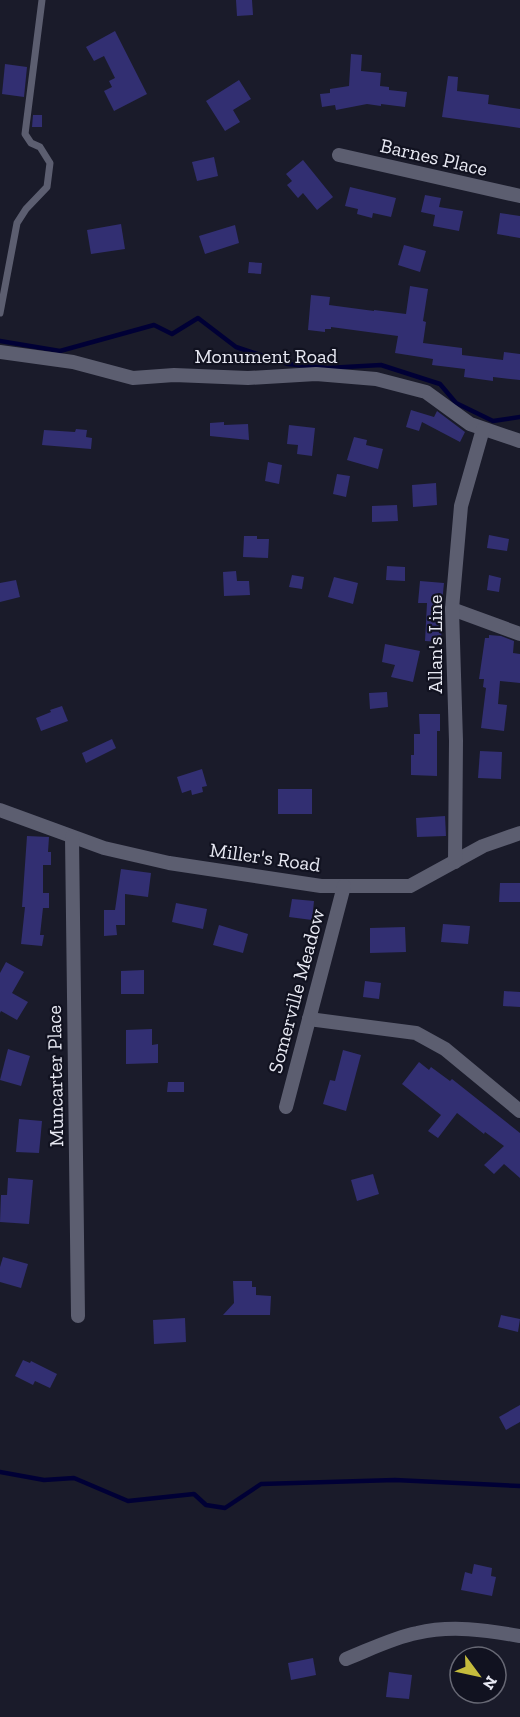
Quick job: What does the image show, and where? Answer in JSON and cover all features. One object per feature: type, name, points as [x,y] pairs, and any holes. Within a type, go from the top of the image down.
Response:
[{"type":"street","name":"Barnes Place","points":[[339,156],[520,196]]},
{"type":"street","name":"Monument Road","points":[[0,352],[73,362],[133,378],[174,375],[248,378],[316,374],[376,379],[426,392],[470,424],[520,441]]},
{"type":"street","name":"Allan's Line","points":[[455,862],[456,741],[452,609],[461,506],[483,429]]},
{"type":"street","points":[[452,609],[520,634]]},
{"type":"street","name":"Miller's Road","points":[[0,810],[104,848],[169,863],[321,886],[410,886],[483,846],[520,833]]},
{"type":"street","name":"Muncarter Place","points":[[72,837],[78,1316]]},
{"type":"street","name":"Somerville Meadow","points":[[286,1107],[344,886]]},
{"type":"street","points":[[309,1019],[416,1033],[445,1049],[520,1111]]},
{"type":"street","points":[[346,1659],[403,1636],[428,1630],[454,1628],[520,1636]]},
{"type":"lane","points":[[0,313],[17,223],[26,209],[47,187],[50,163],[40,147],[31,143],[25,134],[42,0]]},
{"type":"building","points":[[236,0],[252,0],[253,15],[237,16]]},
{"type":"building","points":[[115,31],[147,94],[114,111],[104,91],[112,87],[109,81],[115,78],[104,56],[94,61],[86,47]]},
{"type":"building","points":[[351,54],[362,55],[361,71],[381,73],[380,86],[389,87],[389,90],[407,92],[405,107],[367,104],[336,110],[335,105],[322,107],[320,94],[330,93],[330,89],[349,86]]},
{"type":"building","points":[[5,64],[27,67],[24,97],[2,94]]},
{"type":"building","points":[[448,76],[458,77],[457,91],[489,95],[488,104],[520,109],[520,128],[442,117]]},
{"type":"building","points":[[239,80],[251,99],[233,110],[240,122],[225,131],[206,101]]},
{"type":"building","points":[[33,115],[42,115],[42,127],[32,127]]},
{"type":"building","points":[[214,157],[218,176],[197,181],[192,162]]},
{"type":"building","points":[[303,160],[333,197],[317,210],[303,193],[298,198],[287,185],[292,181],[286,174]]},
{"type":"building","points":[[350,187],[396,198],[391,217],[373,213],[372,218],[357,214],[358,209],[345,206]]},
{"type":"building","points":[[425,195],[441,198],[439,207],[463,211],[459,231],[433,226],[435,215],[421,212]]},
{"type":"building","points":[[500,213],[520,216],[520,238],[497,234]]},
{"type":"building","points":[[121,224],[125,249],[91,254],[87,230]]},
{"type":"building","points":[[235,225],[239,243],[205,254],[199,236]]},
{"type":"building","points":[[404,245],[426,251],[420,272],[398,265]]},
{"type":"building","points":[[249,262],[262,263],[261,274],[248,273]]},
{"type":"building","points":[[410,286],[428,289],[423,321],[426,322],[423,343],[462,348],[462,355],[503,360],[504,352],[520,354],[520,380],[493,377],[493,381],[464,377],[465,369],[432,365],[433,359],[395,353],[398,336],[331,327],[331,329],[325,329],[325,332],[308,330],[311,295],[330,297],[329,305],[406,314]]},
{"type":"building","points":[[411,410],[434,417],[437,411],[465,432],[460,442],[422,422],[419,431],[406,427]]},
{"type":"building","points":[[224,422],[224,425],[248,424],[249,440],[210,436],[210,423]]},
{"type":"building","points":[[289,425],[315,428],[312,456],[297,454],[298,445],[287,444]]},
{"type":"building","points":[[76,429],[87,430],[86,437],[92,438],[91,449],[42,445],[44,430],[75,432]]},
{"type":"building","points":[[354,437],[367,440],[366,445],[383,449],[378,469],[347,460]]},
{"type":"building","points":[[268,462],[282,465],[279,484],[265,481]]},
{"type":"building","points":[[337,474],[350,476],[346,497],[333,494]]},
{"type":"building","points":[[436,483],[437,505],[413,507],[412,485]]},
{"type":"building","points":[[397,505],[398,521],[372,522],[372,506]]},
{"type":"building","points":[[489,535],[509,539],[507,551],[487,548]]},
{"type":"building","points":[[244,536],[269,539],[268,558],[243,557]]},
{"type":"building","points":[[387,566],[405,567],[405,581],[386,580]]},
{"type":"building","points":[[236,571],[237,581],[249,581],[250,595],[224,596],[223,572]]},
{"type":"building","points":[[292,575],[304,577],[302,589],[289,587]]},
{"type":"building","points":[[489,575],[501,578],[499,592],[487,590]]},
{"type":"building","points":[[334,577],[358,583],[353,604],[328,597]]},
{"type":"building","points":[[16,580],[20,597],[0,602],[0,583]]},
{"type":"building","points":[[420,581],[444,583],[440,622],[442,623],[441,642],[425,641],[427,603],[418,603]]},
{"type":"building","points":[[489,635],[501,636],[514,641],[513,653],[520,654],[520,683],[500,681],[498,704],[507,705],[504,731],[481,728],[486,688],[483,687],[484,679],[479,679],[485,638],[489,638]]},
{"type":"building","points":[[385,644],[420,651],[413,682],[391,677],[395,665],[382,662]]},
{"type":"building","points":[[387,692],[388,707],[370,709],[369,693]]},
{"type":"building","points":[[62,706],[68,721],[41,731],[36,718]]},
{"type":"building","points":[[419,714],[440,714],[440,731],[437,731],[437,776],[411,775],[414,734],[420,734]]},
{"type":"building","points":[[112,739],[116,748],[86,763],[82,753]]},
{"type":"building","points":[[480,751],[502,752],[501,779],[478,778]]},
{"type":"building","points":[[202,769],[207,786],[202,787],[203,792],[192,795],[191,790],[182,793],[177,777]]},
{"type":"building","points":[[278,789],[312,789],[312,814],[278,814]]},
{"type":"building","points":[[445,816],[446,836],[417,837],[416,818]]},
{"type":"building","points":[[27,836],[49,837],[48,852],[51,852],[51,865],[43,865],[43,893],[49,893],[49,908],[43,908],[40,935],[44,935],[42,946],[21,944],[25,907],[22,907]]},
{"type":"building","points":[[121,869],[151,873],[148,897],[125,894],[125,925],[116,925],[117,935],[104,936],[104,910],[115,910]]},
{"type":"building","points":[[500,883],[520,883],[520,902],[499,902]]},
{"type":"building","points":[[292,899],[314,901],[312,920],[289,917]]},
{"type":"building","points":[[176,903],[207,909],[203,929],[172,922]]},
{"type":"building","points":[[443,924],[470,926],[468,944],[441,942]]},
{"type":"building","points":[[219,925],[248,934],[243,953],[213,945]]},
{"type":"building","points":[[405,927],[406,952],[370,953],[370,928]]},
{"type":"building","points":[[6,962],[24,972],[12,993],[28,1002],[17,1020],[1,1011],[0,1013],[0,973]]},
{"type":"building","points":[[144,970],[144,994],[121,994],[121,971]]},
{"type":"building","points":[[365,981],[381,983],[379,999],[363,997]]},
{"type":"building","points":[[504,991],[520,992],[520,1007],[503,1006]]},
{"type":"building","points":[[152,1029],[152,1045],[158,1044],[158,1063],[126,1064],[126,1030]]},
{"type":"building","points":[[8,1049],[30,1056],[21,1086],[0,1080]]},
{"type":"building","points":[[343,1050],[361,1055],[346,1111],[323,1104],[330,1080],[335,1081]]},
{"type":"building","points":[[419,1062],[429,1070],[431,1067],[450,1081],[452,1079],[520,1133],[520,1178],[504,1164],[494,1174],[484,1165],[504,1146],[457,1113],[438,1138],[428,1131],[441,1115],[402,1084]]},
{"type":"building","points":[[168,1082],[184,1082],[184,1092],[167,1092]]},
{"type":"building","points":[[19,1119],[42,1121],[39,1153],[16,1152]]},
{"type":"building","points":[[373,1174],[379,1194],[357,1201],[351,1180]]},
{"type":"building","points":[[8,1178],[33,1180],[29,1224],[0,1222],[1,1195],[7,1195]]},
{"type":"building","points":[[3,1257],[28,1264],[21,1288],[0,1282]]},
{"type":"building","points":[[233,1281],[252,1281],[252,1287],[256,1287],[256,1295],[271,1296],[270,1315],[223,1315],[234,1303]]},
{"type":"building","points":[[501,1315],[520,1319],[518,1332],[498,1327]]},
{"type":"building","points":[[185,1318],[186,1342],[154,1344],[153,1320]]},
{"type":"building","points":[[23,1360],[30,1363],[31,1361],[57,1374],[50,1388],[35,1381],[33,1385],[15,1376]]},
{"type":"building","points":[[520,1405],[520,1422],[506,1430],[499,1417]]},
{"type":"building","points":[[474,1564],[492,1568],[491,1576],[496,1577],[492,1596],[461,1590],[465,1572],[472,1574]]},
{"type":"building","points":[[313,1658],[316,1675],[291,1680],[288,1663]]},
{"type":"building","points":[[389,1672],[412,1675],[409,1699],[386,1697]]},
{"type":"waterway","points":[[0,341],[60,351],[154,325],[172,334],[198,318],[236,347],[288,364],[327,368],[381,365],[440,384],[456,403],[493,421],[520,417]]},
{"type":"waterway","points":[[0,1472],[44,1480],[74,1478],[128,1501],[194,1494],[206,1505],[225,1508],[261,1484],[395,1480],[520,1486]]}]
